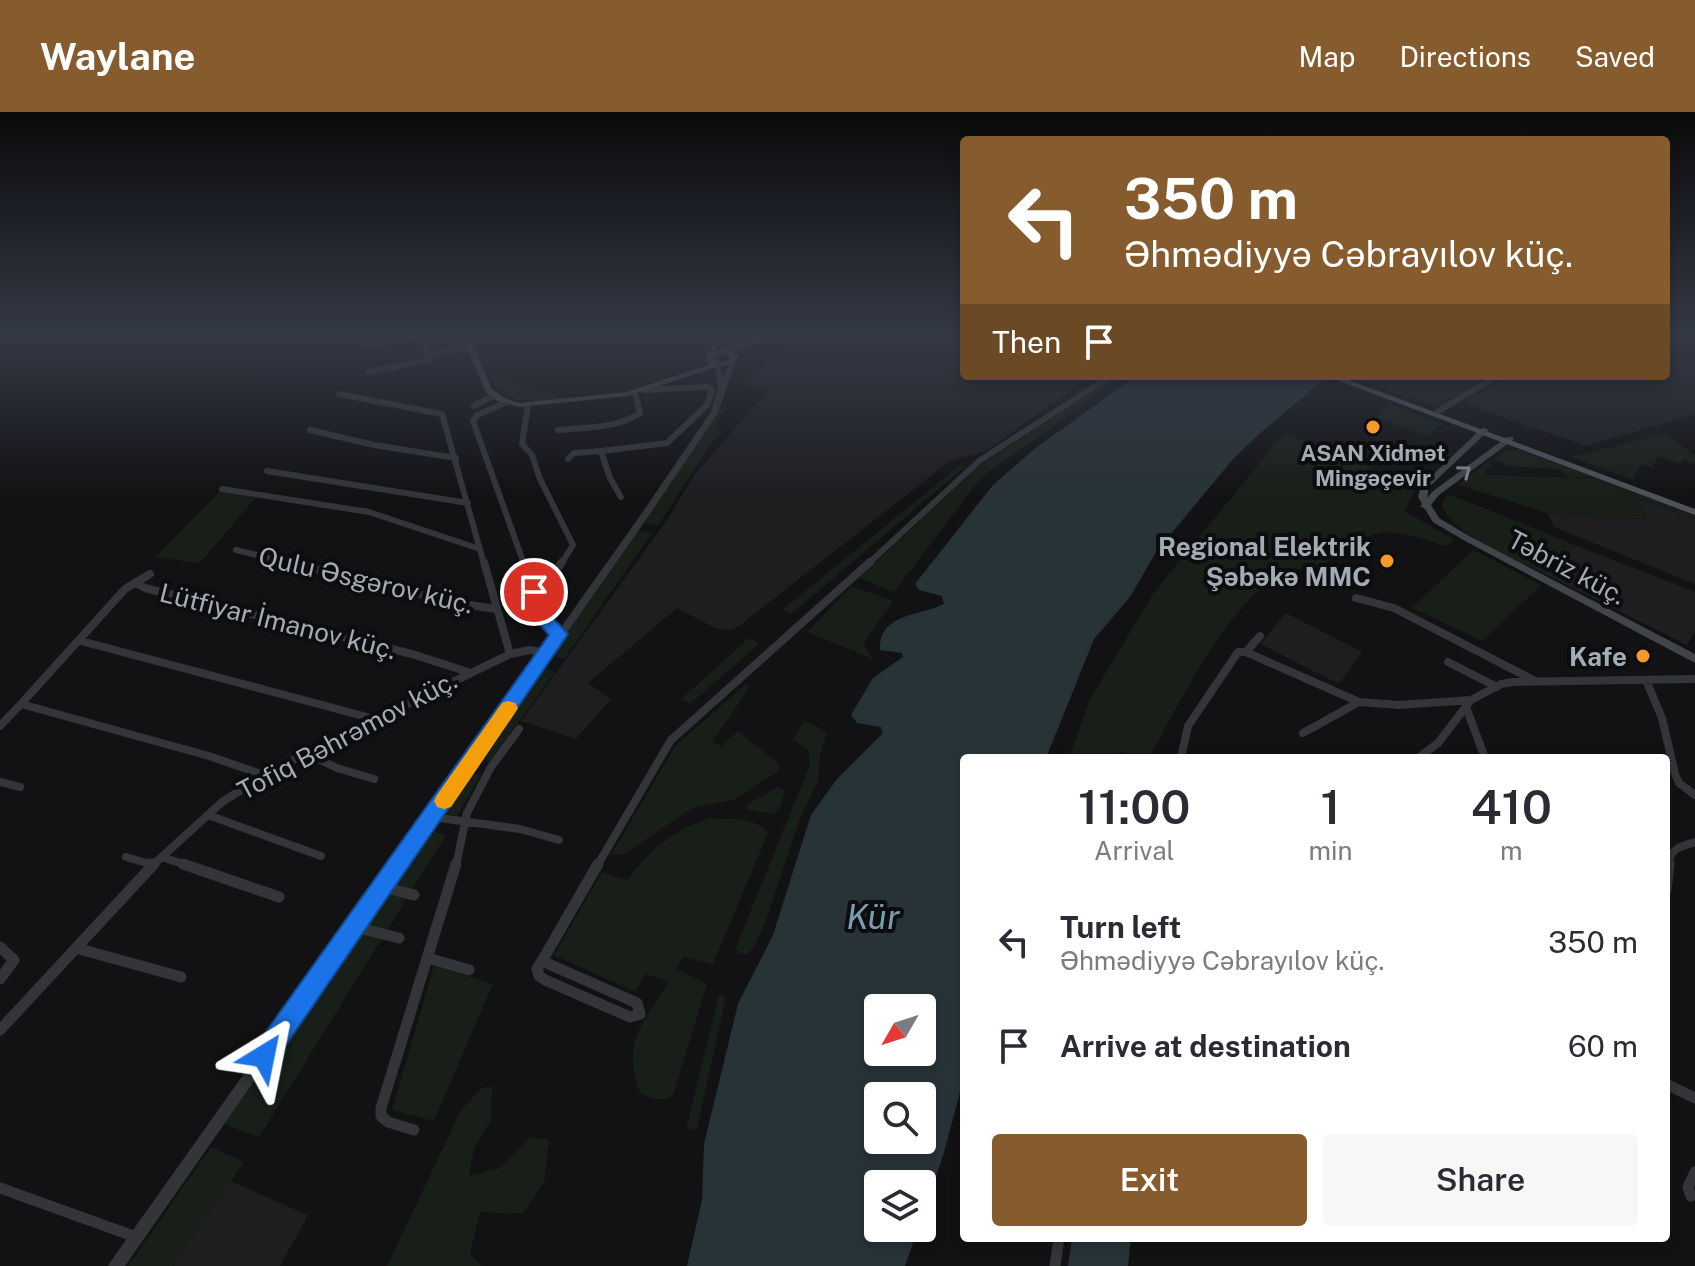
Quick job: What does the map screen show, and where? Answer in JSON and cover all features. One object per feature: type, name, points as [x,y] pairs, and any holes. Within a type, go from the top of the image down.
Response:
[{"type":"main road","points":[[489,389],[507,402],[528,405],[647,389]]},
{"type":"main road","points":[[1371,389],[1695,510]]},
{"type":"main road","points":[[1372,389],[1484,431]]},
{"type":"main road","points":[[1425,506],[1422,493],[1425,486],[1484,431]]},
{"type":"main road","points":[[1425,506],[1436,493],[1508,440]]},
{"type":"main road","name":"Təbriz küç.","points":[[1425,506],[1445,527],[1695,659]]},
{"type":"street","points":[[558,430],[620,422],[635,417],[640,413],[640,391],[687,389]]},
{"type":"street","points":[[568,459],[574,453],[667,443],[707,405],[710,389]]},
{"type":"street","points":[[116,1266],[714,413],[722,389]]},
{"type":"street","points":[[541,961],[637,1003],[640,1014],[630,1017],[545,980],[537,972],[541,961],[671,740],[756,667],[803,620],[979,461],[1091,389]]},
{"type":"street","points":[[1437,412],[1476,389]]},
{"type":"street","points":[[339,394],[442,414],[510,654]]},
{"type":"street","points":[[474,406],[494,395]]},
{"type":"street","points":[[507,402],[477,415],[473,421],[544,620],[559,634]]},
{"type":"street","points":[[528,405],[522,444],[532,455],[540,479],[573,545],[553,575],[534,592]]},
{"type":"street","points":[[310,430],[374,445],[456,458]]},
{"type":"street","points":[[601,451],[610,478],[621,497]]},
{"type":"street","points":[[267,471],[468,503]]},
{"type":"street","points":[[222,489],[369,512],[480,549]]},
{"type":"street","name":"Qulu Əsgərov küç.","points":[[236,550],[462,604],[496,609]]},
{"type":"street","points":[[0,726],[81,641],[125,589],[150,574]]},
{"type":"street","name":"Lütfiyar İmanov küç.","points":[[136,583],[412,654],[468,672]]},
{"type":"street","points":[[1356,598],[1394,608],[1535,682]]},
{"type":"street","points":[[1246,652],[1260,636]]},
{"type":"street","points":[[81,641],[372,718]]},
{"type":"street","name":"Tofiq Bəhrəmov küç.","points":[[0,1030],[153,865],[208,815],[264,775],[468,672],[510,654],[530,650],[547,653]]},
{"type":"street","points":[[1182,754],[1188,726],[1233,654],[1246,652],[1359,702],[1399,705],[1469,703]]},
{"type":"street","points":[[1448,662],[1497,687]]},
{"type":"street","points":[[1423,754],[1438,743],[1469,703],[1513,682],[1695,679]]},
{"type":"street","points":[[1646,680],[1662,718],[1675,774],[1679,783],[1695,795]]},
{"type":"street","points":[[1303,733],[1359,702]]},
{"type":"street","points":[[1469,703],[1484,754]]},
{"type":"street","points":[[21,704],[209,756],[264,775]]},
{"type":"street","points":[[414,1130],[388,1122],[381,1116],[381,1108],[455,871],[464,823],[491,767],[519,729]]},
{"type":"street","points":[[306,753],[337,768],[374,779]]},
{"type":"street","points":[[0,782],[20,787]]},
{"type":"street","points":[[208,815],[321,856]]},
{"type":"street","points":[[432,817],[520,829],[559,840]]},
{"type":"street","points":[[1670,852],[1673,848],[1695,842]]},
{"type":"street","points":[[126,857],[153,865]]},
{"type":"street","points":[[162,857],[279,897]]},
{"type":"street","points":[[383,887],[414,895]]},
{"type":"street","points":[[355,927],[399,938]]},
{"type":"street","points":[[0,947],[14,960],[0,979]]},
{"type":"street","points":[[76,948],[181,977]]},
{"type":"street","points":[[428,958],[469,970]]},
{"type":"street","points":[[1670,1086],[1695,1098]]},
{"type":"street","points":[[1691,1196],[1688,1187],[1695,1172]]},
{"type":"street","points":[[0,1188],[136,1237]]},
{"type":"street","points":[[1055,1266],[1058,1242]]},
{"type":"shaded area","points":[[497,389],[536,389],[565,399],[518,400]]},
{"type":"shaded area","points":[[760,389],[1073,389],[986,451],[950,461],[732,630],[715,628],[677,608],[588,683],[611,699],[576,739],[521,721],[665,523],[695,474],[768,391]]},
{"type":"shaded area","points":[[1097,389],[1105,389],[987,473],[894,592],[859,578],[975,469]]},
{"type":"shaded area","points":[[1384,389],[1468,389],[1438,407]]},
{"type":"shaded area","points":[[1487,389],[1695,389],[1695,414],[1586,446],[1463,403]]},
{"type":"shaded area","points":[[1389,404],[1443,424],[1427,436],[1376,417]]},
{"type":"shaded area","points":[[723,406],[727,407],[714,428],[721,433],[712,442],[658,526],[644,523]]},
{"type":"shaded area","points":[[1284,433],[1416,486],[1405,511],[1454,540],[1447,546],[1408,535],[1378,533],[1316,567],[1286,571],[1245,604],[1226,628],[1191,682],[1151,754],[1119,751],[1118,754],[1070,754],[1090,699],[1153,594]]},
{"type":"shaded area","points":[[1664,434],[1695,455],[1695,464],[1683,460],[1680,464],[1658,456],[1652,468],[1641,464],[1633,480],[1571,457]]},
{"type":"shaded area","points":[[1519,450],[1590,476],[1570,478],[1595,478],[1695,515],[1695,519],[1639,498],[1647,519],[1547,513],[1459,485],[1487,462],[1492,465],[1485,470],[1487,475],[1569,478],[1560,469],[1507,466],[1495,459],[1505,451]]},
{"type":"shaded area","points":[[960,465],[966,466],[791,614],[782,610]]},
{"type":"shaded area","points":[[222,489],[256,497],[200,563],[155,557]]},
{"type":"shaded area","points":[[1449,494],[1575,545],[1545,574],[1485,545],[1456,525],[1442,504]]},
{"type":"shaded area","points":[[1638,498],[1695,519],[1695,584],[1554,527],[1547,513],[1646,519]]},
{"type":"shaded area","points":[[639,530],[652,533],[564,659],[552,655]]},
{"type":"shaded area","points":[[1575,545],[1695,592],[1695,631],[1687,645],[1545,574]]},
{"type":"shaded area","points":[[1473,550],[1541,585],[1482,641],[1412,608]]},
{"type":"shaded area","points":[[852,586],[893,601],[863,644],[873,659],[807,632]]},
{"type":"shaded area","points":[[1286,613],[1362,652],[1339,684],[1260,644]]},
{"type":"shaded area","points":[[749,638],[759,644],[690,704],[681,699]]},
{"type":"shaded area","points":[[542,668],[555,672],[490,761],[478,758]]},
{"type":"shaded area","points":[[746,684],[749,686],[746,693],[712,742],[722,746],[738,731],[779,764],[778,771],[734,800],[694,807],[624,854],[611,855],[675,746]]},
{"type":"shaded area","points":[[804,721],[827,732],[820,754],[818,781],[801,816],[754,947],[747,954],[738,953],[736,947],[810,765],[808,750],[793,739]]},
{"type":"shaded area","points":[[469,773],[481,775],[457,816],[441,813]]},
{"type":"shaded area","points":[[777,787],[785,791],[779,809],[772,814],[747,809],[747,805]]},
{"type":"shaded area","points":[[710,818],[749,821],[768,833],[713,964],[683,957],[677,969],[707,984],[673,1095],[657,1099],[640,1093],[635,1075],[634,1046],[643,1022],[668,982],[646,974],[635,992],[554,955],[602,872],[627,880],[663,842]]},
{"type":"shaded area","points":[[430,830],[446,835],[259,1137],[224,1124]]},
{"type":"shaded area","points":[[434,966],[493,984],[434,1121],[392,1110]]},
{"type":"shaded area","points":[[719,994],[726,997],[697,1128],[686,1130]]},
{"type":"shaded area","points":[[492,1086],[491,1120],[474,1148],[469,1176],[499,1168],[531,1137],[549,1140],[544,1183],[522,1214],[480,1212],[470,1254],[481,1266],[387,1266],[461,1110],[481,1089]]},
{"type":"shaded area","points":[[211,1147],[244,1162],[173,1266],[128,1266]]},
{"type":"shaded area","points":[[230,1181],[308,1215],[280,1266],[173,1266]]},
{"type":"water","name":"Kür","points":[[1118,389],[1313,389],[1234,458],[1156,552],[1130,597],[1094,639],[1048,754],[960,754],[960,1092],[936,1176],[936,1170],[864,1170],[864,1242],[913,1242],[905,1266],[687,1266],[702,1200],[704,1144],[738,1004],[773,935],[811,815],[837,779],[883,733],[881,727],[857,723],[851,715],[873,678],[903,657],[902,653],[880,650],[881,638],[893,622],[944,604],[942,596],[919,590],[915,584],[993,485],[1033,450]]},
{"type":"water","points":[[1071,1242],[1131,1242],[1128,1266],[1068,1266]]},
{"type":"slow traffic","points":[[444,801],[508,708]]},
{"type":"place","name":"ASAN Xidmət Mingəçevir","points":[[1373,427]]},
{"type":"place","name":"Regional Elektrik Şəbəkə MMC","points":[[1387,561]]},
{"type":"place","name":"Kafe","points":[[1643,656]]},
{"type":"route","points":[[264,1056],[559,634],[544,620],[534,592]]}]
